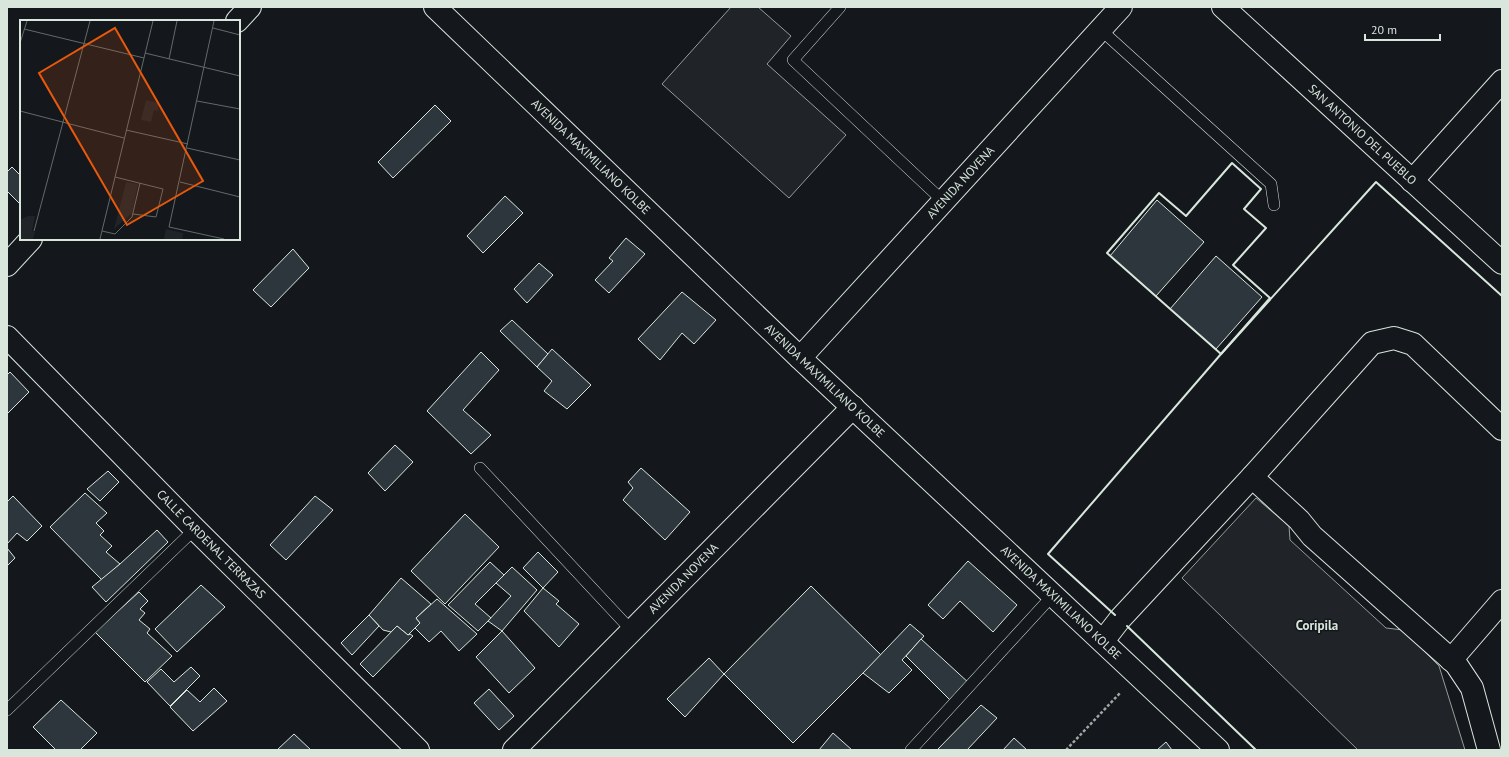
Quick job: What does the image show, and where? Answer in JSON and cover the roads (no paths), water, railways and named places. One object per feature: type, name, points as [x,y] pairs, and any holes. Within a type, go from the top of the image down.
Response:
[{"type":"street","points":[[238,20],[250,7]]},
{"type":"street","name":"AVENIDA MAXIMILIANO KOLBE","points":[[434,7],[800,358],[1218,750]]},
{"type":"street","name":"AVENIDA NOVENA","points":[[800,358],[1121,7]]},
{"type":"street","name":"SAN ANTONIO DEL PUEBLO","points":[[1223,7],[1502,263]]},
{"type":"street","points":[[1412,181],[1502,81]]},
{"type":"street","points":[[7,265],[30,240]]},
{"type":"street","name":"CALLE CARDENAL TERRAZAS","points":[[7,337],[195,529],[418,750]]},
{"type":"street","points":[[1103,641],[1120,620],[1252,478],[1372,343],[1394,338],[1413,344],[1502,429]]},
{"type":"street","name":"AVENIDA NOVENA","points":[[514,750],[853,407]]},
{"type":"street","points":[[1252,478],[1299,520],[1312,536],[1456,664],[1472,688],[1489,750]]},
{"type":"street","points":[[1451,660],[1502,601]]},
{"type":"lane","points":[[840,7],[793,60],[944,201]]},
{"type":"lane","points":[[1100,29],[1271,184],[1274,205]]},
{"type":"lane","points":[[480,468],[632,631]]},
{"type":"lane","points":[[7,710],[195,529]]},
{"type":"lane","points":[[911,750],[1053,595]]},
{"type":"district","name":"Coripila","points":[[1317,625]]}]
